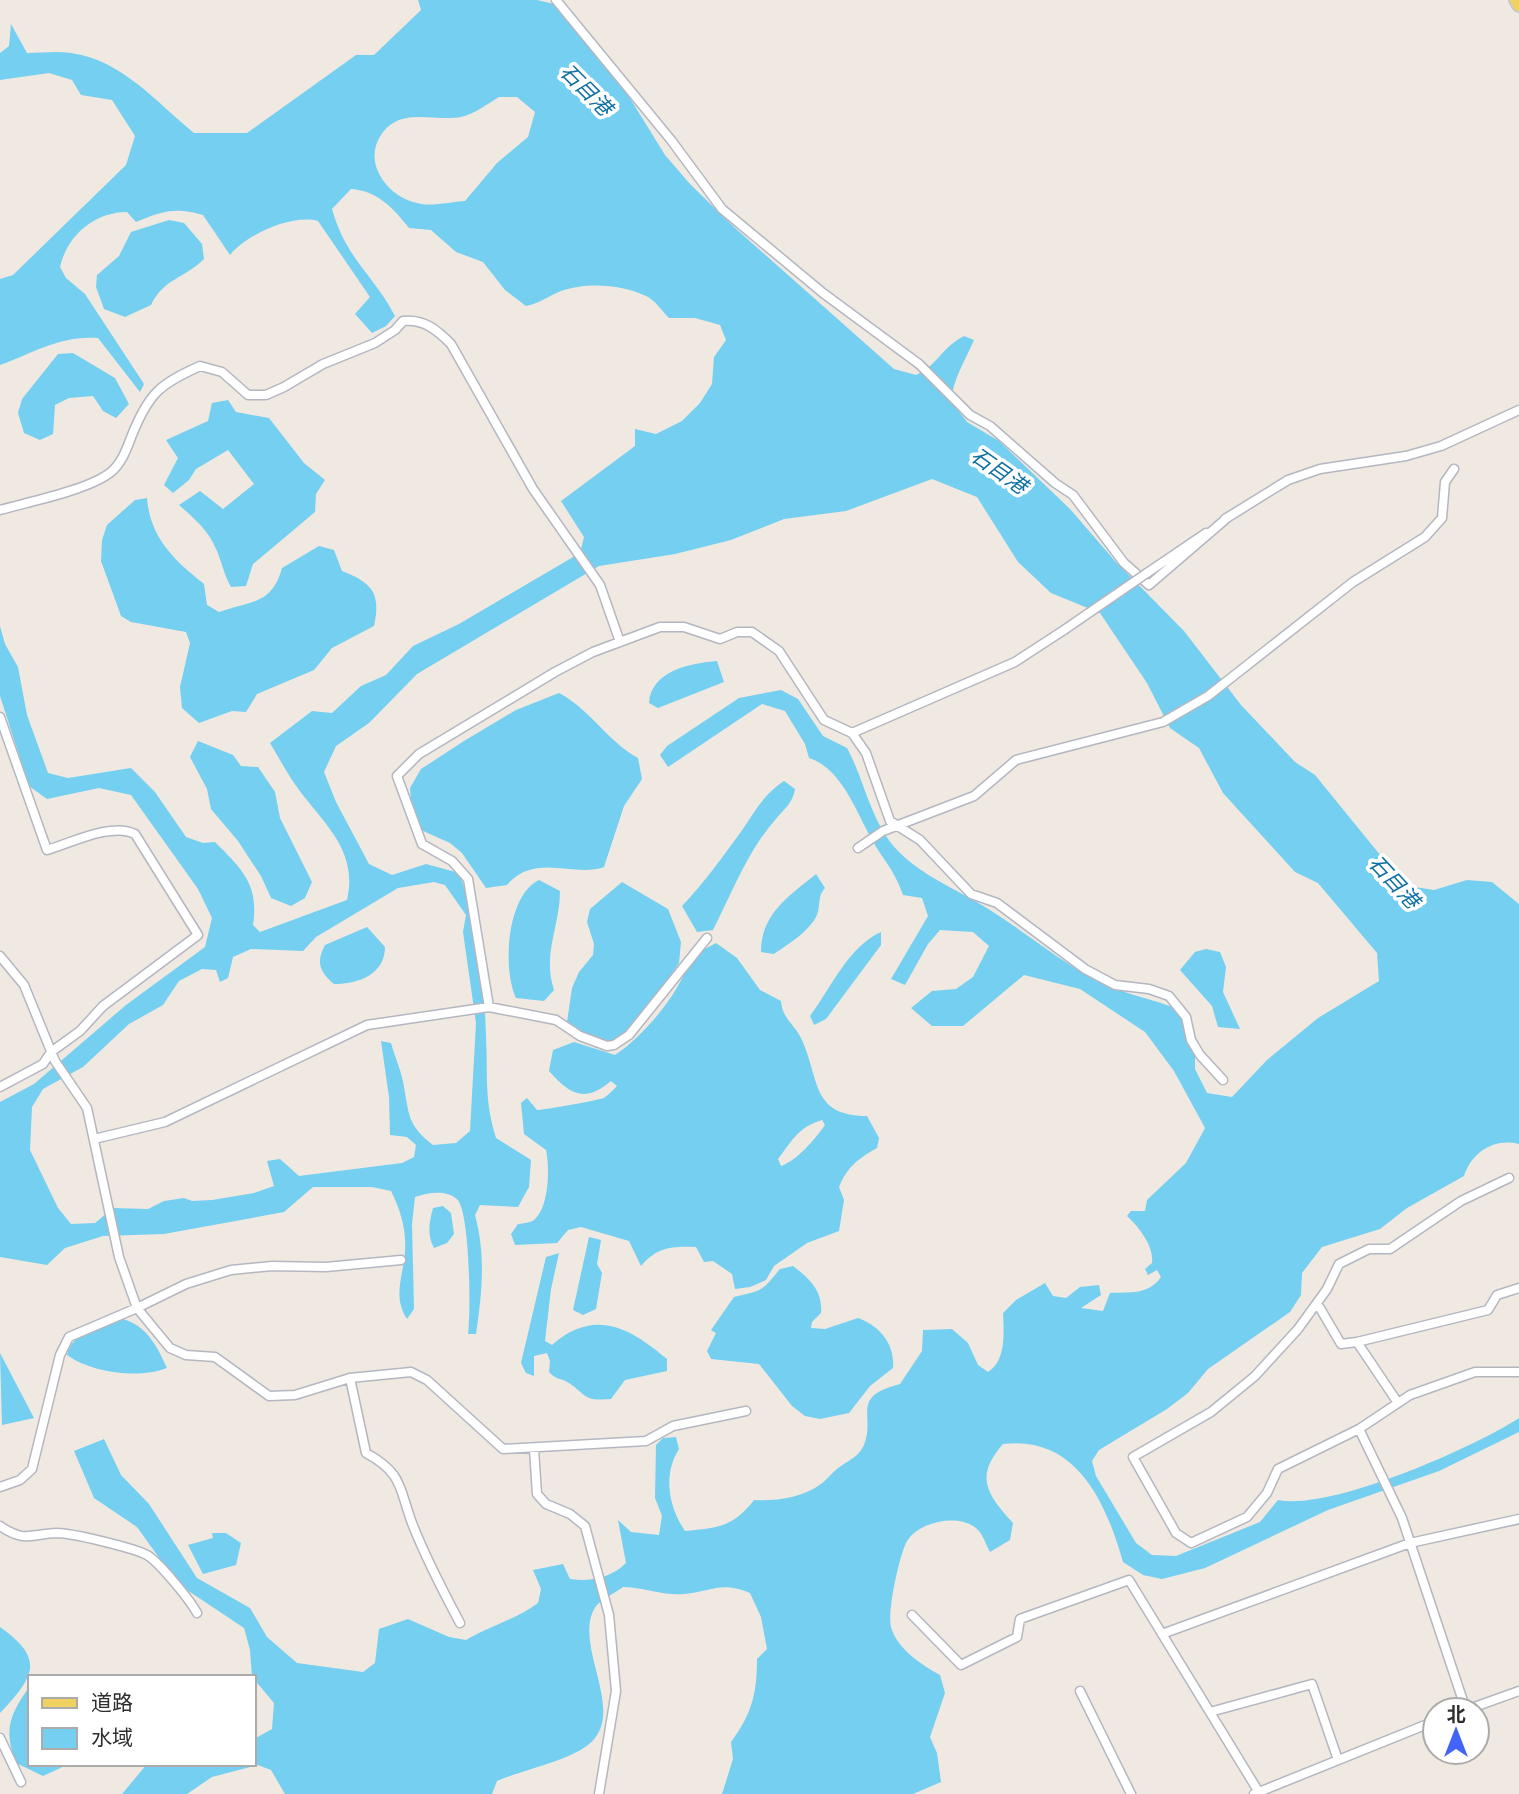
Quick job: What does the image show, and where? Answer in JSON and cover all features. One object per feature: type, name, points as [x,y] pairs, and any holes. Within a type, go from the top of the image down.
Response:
[{"type":"main road","points":[[1516,0],[1519,5]]},
{"type":"street","points":[[556,0],[671,140],[722,209],[823,293],[919,364],[971,415],[990,426],[1055,483],[1073,495],[1124,563],[1149,585],[1227,518]]},
{"type":"street","points":[[0,510],[65,492],[110,473],[122,459],[136,425],[156,391],[165,382],[188,371],[200,366],[222,372],[248,395],[266,395],[323,364],[375,343],[395,330],[403,321],[418,320],[437,330],[450,344],[533,489],[600,585],[620,642]]},
{"type":"street","points":[[852,733],[1014,662],[1288,480],[1320,469],[1406,456],[1441,446],[1519,410]]},
{"type":"street","points":[[858,848],[897,825],[974,796],[1016,760],[1169,719],[1208,696],[1353,582],[1424,537],[1442,518],[1445,482],[1454,469]]},
{"type":"street","points":[[489,1007],[468,879],[452,861],[422,844],[397,776],[419,754],[503,702],[555,672],[620,642],[660,627],[684,627],[720,639],[737,632],[752,632],[779,651],[824,720],[852,733],[866,753],[890,821],[920,840],[971,894],[997,903],[1085,969],[1115,985],[1149,989],[1169,996],[1186,1017],[1192,1040],[1200,1055],[1223,1080]]},
{"type":"street","points":[[0,717],[47,850],[111,831],[125,829],[135,834],[198,935],[103,1006],[80,1031],[51,1052],[43,1064],[0,1087]]},
{"type":"street","points":[[94,1139],[165,1122],[368,1025],[489,1007],[555,1020],[594,1042],[614,1045],[629,1035],[707,938]]},
{"type":"street","points":[[0,956],[24,985],[55,1061],[87,1108],[119,1257],[137,1308],[170,1348],[187,1355],[215,1357],[269,1396],[295,1395],[350,1378],[411,1372],[427,1380],[503,1449],[646,1441],[673,1426],[746,1411]]},
{"type":"street","points":[[1509,1178],[1461,1201],[1390,1249],[1369,1249],[1339,1264],[1317,1303],[1255,1377],[1211,1412],[1133,1457],[1176,1533],[1191,1543],[1247,1517],[1267,1493],[1278,1469],[1359,1429],[1410,1395],[1475,1372],[1519,1372]]},
{"type":"street","points":[[0,1487],[20,1480],[32,1469],[60,1355],[69,1337],[186,1284],[232,1270],[272,1266],[326,1267],[401,1259]]},
{"type":"street","points":[[1317,1303],[1341,1344],[1488,1310],[1497,1295],[1519,1288]]},
{"type":"street","points":[[1357,1342],[1398,1403]]},
{"type":"street","points":[[350,1378],[366,1453],[381,1461],[396,1477],[407,1500],[412,1522],[460,1623]]},
{"type":"street","points":[[1359,1429],[1402,1518],[1461,1696]]},
{"type":"street","points":[[534,1449],[537,1494],[546,1504],[570,1514],[585,1526],[609,1615],[616,1692],[599,1794]]},
{"type":"street","points":[[1162,1634],[1410,1543],[1519,1519]]},
{"type":"street","points":[[0,1526],[19,1537],[57,1533],[77,1535],[150,1557],[188,1597],[197,1613]]},
{"type":"street","points":[[912,1615],[961,1665],[1017,1637],[1020,1619],[1129,1580],[1257,1793],[1421,1727]]},
{"type":"street","points":[[1210,1712],[1312,1684],[1338,1760]]},
{"type":"street","points":[[1080,1691],[1131,1794]]},
{"type":"street","points":[[1491,1701],[1519,1691]]},
{"type":"street","points":[[0,1738],[21,1782]]},
{"type":"water","name":"石目港","points":[[418,0],[537,0],[554,4],[623,87],[665,155],[690,184],[735,228],[894,369],[916,375],[929,367],[956,340],[964,336],[974,340],[957,378],[951,401],[967,422],[999,441],[1070,509],[1115,561],[1184,631],[1241,705],[1295,762],[1315,775],[1394,872],[1415,887],[1434,890],[1467,880],[1492,882],[1519,904],[1519,1144],[1501,1143],[1485,1149],[1472,1160],[1464,1176],[1407,1208],[1380,1229],[1322,1247],[1302,1273],[1301,1295],[1290,1312],[1208,1369],[1188,1393],[1167,1409],[1099,1450],[1092,1461],[1096,1476],[1136,1543],[1152,1555],[1176,1556],[1260,1522],[1278,1500],[1301,1501],[1365,1487],[1436,1460],[1498,1431],[1519,1418],[1519,1432],[1439,1471],[1328,1510],[1205,1568],[1162,1579],[1143,1575],[1123,1562],[1097,1496],[1069,1462],[1050,1450],[1028,1444],[1003,1444],[989,1466],[987,1485],[996,1503],[1013,1523],[1010,1540],[990,1552],[979,1531],[969,1524],[949,1520],[938,1522],[911,1536],[900,1560],[892,1598],[891,1627],[904,1649],[940,1675],[945,1693],[930,1737],[937,1753],[941,1782],[913,1794],[722,1794],[733,1759],[731,1742],[752,1703],[757,1659],[767,1649],[761,1617],[750,1593],[724,1587],[676,1594],[623,1587],[596,1606],[590,1620],[592,1654],[603,1708],[602,1724],[595,1738],[577,1752],[497,1781],[492,1794],[285,1794],[271,1770],[256,1766],[256,1738],[272,1729],[274,1703],[256,1682],[256,1675],[252,1675],[250,1650],[244,1628],[178,1584],[137,1527],[94,1498],[74,1451],[104,1439],[121,1475],[149,1504],[197,1578],[250,1608],[267,1637],[297,1663],[363,1672],[375,1663],[379,1629],[408,1619],[449,1637],[466,1640],[538,1603],[541,1589],[533,1570],[563,1564],[570,1579],[585,1580],[600,1578],[620,1568],[626,1563],[618,1520],[631,1532],[659,1535],[662,1516],[655,1498],[656,1445],[663,1438],[676,1437],[679,1449],[669,1479],[671,1501],[685,1531],[724,1524],[739,1516],[754,1500],[789,1498],[814,1489],[857,1455],[867,1434],[869,1401],[884,1389],[900,1384],[922,1351],[923,1330],[952,1329],[968,1343],[978,1365],[988,1372],[1001,1354],[1003,1313],[1016,1300],[1045,1283],[1053,1296],[1066,1298],[1080,1287],[1099,1285],[1101,1295],[1081,1308],[1103,1311],[1110,1293],[1145,1290],[1156,1283],[1161,1277],[1157,1270],[1148,1275],[1145,1269],[1152,1263],[1151,1250],[1141,1231],[1127,1216],[1131,1211],[1145,1211],[1147,1200],[1186,1163],[1205,1128],[1174,1071],[1145,1032],[1080,989],[1024,975],[963,1026],[932,1026],[911,1008],[932,991],[956,989],[973,977],[989,946],[973,932],[940,930],[928,944],[905,985],[891,979],[928,916],[922,898],[903,895],[896,878],[839,781],[820,763],[809,758],[805,744],[785,711],[762,704],[668,767],[660,755],[667,746],[739,698],[781,690],[798,699],[823,736],[847,748],[889,841],[920,870],[993,912],[1059,958],[1100,982],[1180,1010],[1195,1040],[1195,1069],[1207,1093],[1232,1097],[1267,1060],[1318,1018],[1379,981],[1377,953],[1318,883],[1295,872],[1223,793],[1199,748],[1170,728],[1147,683],[1100,613],[1051,593],[1018,562],[977,497],[932,479],[846,511],[784,519],[731,540],[675,554],[599,566],[417,674],[369,723],[336,746],[324,772],[336,802],[369,864],[392,875],[426,864],[459,873],[472,913],[480,954],[488,1099],[492,1124],[496,1138],[531,1160],[529,1187],[518,1207],[480,1205],[475,1215],[481,1245],[482,1274],[476,1334],[468,1334],[469,1263],[465,1222],[457,1199],[442,1193],[415,1197],[412,1224],[414,1309],[407,1319],[400,1297],[405,1242],[401,1216],[391,1191],[372,1187],[313,1187],[284,1212],[164,1234],[103,1236],[65,1248],[47,1265],[0,1257],[0,1102],[34,1084],[126,1005],[205,947],[212,918],[198,889],[131,795],[99,788],[47,799],[29,786],[0,696],[0,626],[5,644],[18,667],[27,715],[48,773],[68,778],[131,768],[155,792],[186,837],[203,843],[215,842],[234,861],[251,889],[254,899],[253,925],[260,932],[347,900],[348,867],[344,853],[329,828],[295,784],[270,743],[312,711],[332,713],[361,686],[386,675],[413,646],[459,624],[580,553],[584,537],[561,501],[635,446],[635,429],[656,434],[682,421],[700,403],[712,384],[714,357],[726,340],[720,325],[695,318],[669,318],[646,296],[626,289],[581,286],[526,306],[505,290],[483,262],[456,252],[431,230],[409,228],[384,201],[361,190],[351,189],[332,209],[352,254],[395,316],[386,326],[372,333],[355,314],[370,297],[318,221],[295,221],[270,228],[247,240],[230,255],[203,215],[169,211],[136,222],[127,212],[115,213],[93,221],[84,228],[69,245],[60,267],[66,278],[85,294],[144,384],[140,392],[98,338],[59,342],[0,365],[0,279],[13,275],[126,165],[135,136],[112,100],[81,95],[72,80],[49,73],[0,80],[0,53],[9,46],[11,24],[27,53],[71,53],[106,64],[137,84],[194,133],[247,133],[356,55],[374,55],[421,10]],"holes":[[[499,97],[517,97],[535,112],[528,137],[497,163],[465,201],[422,204],[406,200],[396,194],[381,177],[376,167],[376,146],[389,126],[407,118],[461,117]],[[434,882],[445,885],[466,915],[463,932],[476,1023],[470,1131],[456,1143],[433,1145],[419,1132],[411,1119],[402,1076],[391,1043],[381,1041],[389,1097],[390,1135],[407,1137],[416,1145],[414,1157],[402,1163],[299,1176],[280,1159],[267,1161],[274,1186],[254,1193],[212,1200],[192,1201],[184,1198],[164,1201],[148,1209],[113,1208],[95,1223],[71,1224],[58,1208],[30,1150],[32,1107],[43,1089],[83,1067],[129,1024],[163,1005],[179,981],[202,969],[216,970],[220,982],[228,978],[233,957],[251,949],[303,951],[316,937],[398,888]]]},
{"type":"water","points":[[169,220],[184,223],[202,244],[204,259],[162,289],[151,305],[125,317],[104,309],[96,287],[97,275],[119,256],[131,232]]},
{"type":"water","points":[[73,353],[115,378],[129,404],[116,418],[103,411],[93,396],[69,398],[55,405],[53,434],[40,440],[24,433],[18,413],[22,399],[58,354]]},
{"type":"water","points":[[228,400],[236,412],[269,418],[304,463],[325,480],[316,494],[315,512],[253,564],[246,586],[231,587],[209,536],[179,505],[200,491],[223,509],[254,484],[228,450],[196,469],[189,480],[173,493],[164,485],[178,458],[166,440],[208,421],[212,403]]},
{"type":"water","points":[[147,498],[153,525],[159,537],[174,557],[204,584],[207,605],[219,612],[266,595],[278,580],[282,568],[319,546],[334,550],[342,571],[368,585],[375,598],[374,626],[332,648],[314,670],[257,694],[246,712],[232,711],[199,723],[182,708],[180,687],[190,643],[186,632],[131,622],[121,616],[101,561],[102,540],[107,525],[135,500]]},
{"type":"water","points":[[717,661],[724,682],[658,708],[649,703],[651,692],[664,676],[684,667]]},
{"type":"water","points":[[559,693],[638,758],[642,779],[624,806],[604,867],[592,870],[530,870],[518,875],[507,885],[486,888],[462,853],[450,843],[421,830],[412,815],[410,788],[421,769],[464,741],[516,710]]},
{"type":"water","points":[[198,741],[233,755],[241,766],[258,767],[275,792],[280,818],[312,882],[305,898],[291,906],[271,898],[261,876],[238,841],[211,809],[207,789],[190,757]]},
{"type":"water","points":[[784,781],[795,789],[790,802],[756,845],[713,930],[697,932],[682,906],[714,869],[761,803]]},
{"type":"water","points":[[816,874],[825,888],[821,894],[817,915],[809,927],[774,954],[761,952],[762,939],[771,916],[787,898]]},
{"type":"water","points":[[539,880],[560,891],[550,964],[554,990],[544,1001],[516,998],[509,969],[510,933],[514,916],[528,888]]},
{"type":"water","points":[[622,882],[668,909],[681,942],[679,963],[626,1041],[614,1047],[581,1033],[567,1022],[572,988],[579,972],[593,955],[594,944],[587,922],[590,909]]},
{"type":"water","points":[[367,927],[385,947],[381,964],[369,976],[353,982],[334,984],[321,966],[325,945]]},
{"type":"water","points":[[881,932],[881,945],[826,1019],[814,1025],[810,1016],[841,969],[859,948]]},
{"type":"water","points":[[716,943],[737,958],[760,990],[781,1001],[786,1016],[801,1038],[815,1080],[826,1102],[849,1114],[867,1116],[879,1138],[877,1148],[854,1164],[839,1187],[844,1200],[839,1231],[807,1243],[774,1266],[766,1280],[750,1287],[735,1289],[732,1274],[713,1261],[704,1262],[696,1247],[659,1251],[641,1266],[629,1241],[581,1227],[568,1230],[557,1243],[515,1245],[511,1234],[518,1224],[532,1221],[543,1207],[548,1177],[546,1150],[524,1134],[521,1103],[527,1098],[537,1110],[571,1105],[604,1098],[617,1086],[611,1081],[602,1088],[585,1094],[571,1091],[549,1071],[553,1050],[574,1042],[615,1055],[638,1037],[671,998],[690,957]],"holes":[[[822,1120],[825,1125],[800,1154],[781,1166],[778,1159],[801,1131]]]},
{"type":"water","points":[[1206,949],[1220,952],[1226,967],[1223,992],[1240,1029],[1218,1027],[1212,1006],[1180,970],[1195,952]]},
{"type":"water","points":[[443,1206],[451,1213],[454,1234],[447,1243],[434,1248],[430,1234],[433,1208]]},
{"type":"water","points":[[589,1237],[601,1240],[597,1264],[602,1273],[596,1309],[583,1315],[573,1310]]},
{"type":"water","points":[[559,1253],[551,1289],[545,1341],[552,1345],[582,1327],[611,1326],[639,1338],[667,1359],[667,1371],[625,1380],[611,1399],[587,1397],[569,1383],[552,1375],[549,1372],[550,1361],[547,1353],[534,1356],[534,1376],[526,1373],[521,1363],[546,1257]]},
{"type":"water","points":[[793,1266],[810,1281],[820,1298],[821,1313],[812,1322],[811,1328],[825,1329],[858,1318],[879,1331],[889,1344],[893,1368],[870,1386],[849,1413],[820,1419],[805,1416],[792,1406],[759,1364],[711,1359],[707,1351],[716,1333],[711,1330],[734,1297],[761,1289],[780,1269]]},
{"type":"water","points":[[123,1319],[145,1332],[167,1368],[143,1373],[116,1372],[89,1366],[67,1355],[75,1340],[82,1335]]},
{"type":"water","points":[[0,1353],[34,1418],[2,1425]]},
{"type":"water","points":[[212,1533],[226,1533],[241,1543],[236,1565],[203,1574],[188,1545],[213,1538]]},
{"type":"water","points":[[0,1627],[24,1649],[30,1668],[21,1688],[0,1713]]},
{"type":"water","points":[[28,1689],[28,1766],[65,1766],[43,1776],[16,1763],[9,1731],[18,1705]]},
{"type":"water","points":[[145,1766],[254,1766],[212,1777],[187,1794],[122,1794]]}]
